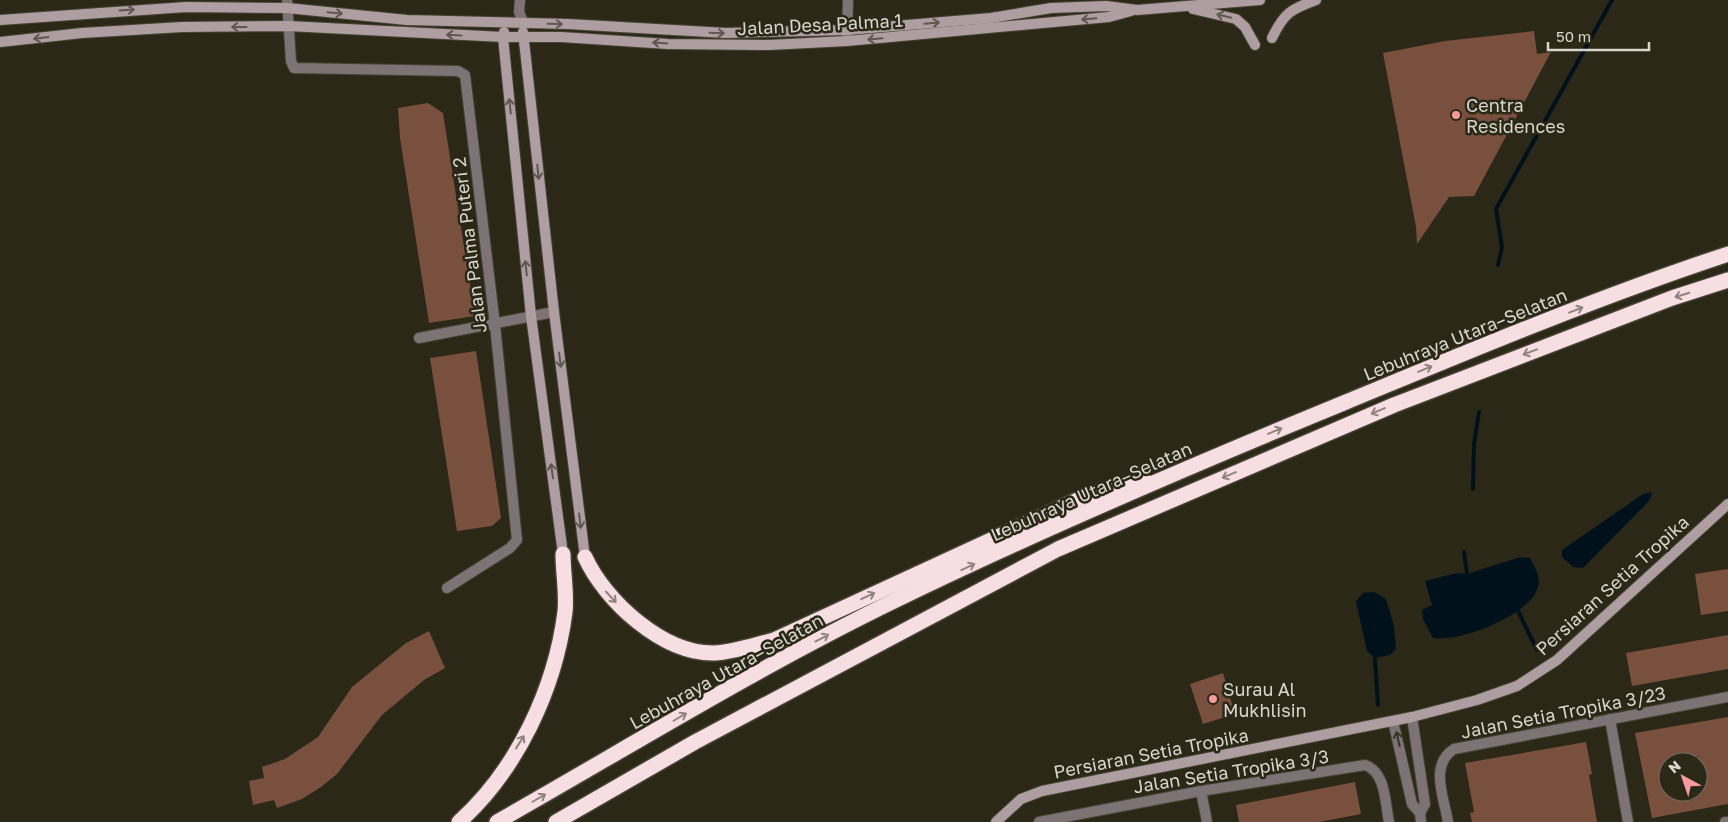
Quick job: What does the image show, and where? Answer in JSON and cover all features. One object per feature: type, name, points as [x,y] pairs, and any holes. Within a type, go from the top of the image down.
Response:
[{"type":"highway","name":"Lebuhraya Utara–Selatan","points":[[497,822],[778,662],[896,600],[1165,476],[1474,349],[1665,275],[1728,254]]},
{"type":"highway","points":[[556,822],[816,676],[1058,549],[1394,405],[1672,298],[1728,280]]},
{"type":"highway","points":[[585,557],[592,573],[609,596],[636,621],[672,644],[712,653],[728,651],[774,640],[1084,497],[1119,485],[1165,476]]},
{"type":"highway","points":[[459,822],[475,808],[507,763],[532,723],[552,672],[565,610],[563,554]]},
{"type":"highway","points":[[562,822],[607,793]]},
{"type":"street","points":[[520,0],[519,12],[524,24],[523,37],[554,312],[585,557]]},
{"type":"street","points":[[846,41],[848,0]]},
{"type":"street","name":"Jalan Desa Palma 1","points":[[0,42],[82,33],[173,28],[288,26],[668,44],[769,45],[846,41],[1108,17],[1137,10],[1260,0]]},
{"type":"street","points":[[1272,38],[1286,14],[1294,8],[1316,0]]},
{"type":"street","points":[[287,4],[288,26]]},
{"type":"street","name":"Jalan Desa Palma 1","points":[[0,20],[176,7],[287,4],[408,20],[726,33],[847,30],[991,18],[1051,8],[1106,6],[1137,10]]},
{"type":"street","points":[[1180,7],[1236,20],[1245,27],[1255,45]]},
{"type":"street","points":[[519,12],[506,24],[503,37],[531,316],[563,554]]},
{"type":"street","name":"Jalan Palma Puteri 2","points":[[288,26],[291,61],[294,68],[298,70],[458,71],[465,76],[495,324],[517,540],[510,548],[447,588]]},
{"type":"street","points":[[419,338],[554,312]]},
{"type":"street","name":"Persiaran Setia Tropika","points":[[996,822],[1021,800],[1042,791],[1412,717],[1476,700],[1517,686],[1556,660],[1728,504]]},
{"type":"street","name":"Jalan Setia Tropika 3/23","points":[[1448,822],[1438,770],[1448,752],[1460,746],[1728,697]]},
{"type":"street","points":[[1412,717],[1425,804],[1421,818]]},
{"type":"street","points":[[1610,719],[1628,822]]},
{"type":"street","points":[[1393,721],[1412,804],[1421,818]]},
{"type":"street","points":[[1404,767],[1419,764]]},
{"type":"street","name":"Jalan Setia Tropika 3/3","points":[[1039,822],[1201,791],[1365,765],[1376,772],[1381,779],[1389,822]]},
{"type":"street","points":[[1201,791],[1207,822]]},
{"type":"water","points":[[1652,492],[1650,500],[1583,568],[1573,567],[1562,557],[1562,550],[1643,494]]},
{"type":"water","points":[[1520,557],[1530,558],[1537,572],[1539,579],[1538,587],[1533,597],[1509,617],[1493,625],[1459,636],[1433,638],[1423,619],[1422,610],[1432,605],[1425,581],[1457,573],[1467,574]]},
{"type":"water","points":[[1374,592],[1386,599],[1394,626],[1396,649],[1390,655],[1375,658],[1367,651],[1356,601],[1363,593]]},
{"type":"building","name":"Centra Residences","points":[[1534,31],[1537,54],[1551,52],[1474,196],[1449,197],[1417,244],[1416,227],[1383,53],[1445,41]]},
{"type":"building","points":[[428,103],[443,113],[475,316],[429,323],[400,138],[398,108]]},
{"type":"building","points":[[476,351],[501,518],[492,526],[457,531],[430,358]]},
{"type":"building","points":[[1728,569],[1728,611],[1701,615],[1695,574]]},
{"type":"building","points":[[429,631],[445,668],[424,680],[382,715],[337,774],[321,787],[302,799],[277,808],[274,800],[253,805],[249,781],[264,778],[262,767],[285,759],[318,737],[352,687],[406,643]]},
{"type":"building","points":[[1728,635],[1728,669],[1632,686],[1626,653]]},
{"type":"building","name":"Surau Al Mukhlisin","points":[[1223,673],[1235,714],[1203,724],[1190,684]]},
{"type":"building","points":[[1728,717],[1728,804],[1652,818],[1635,733]]},
{"type":"building","points":[[1586,742],[1592,774],[1589,775],[1597,822],[1472,822],[1470,813],[1474,812],[1465,763]]},
{"type":"building","points":[[1355,782],[1361,814],[1319,822],[1239,822],[1236,805]]},
{"type":"waterway","points":[[1498,265],[1502,247],[1496,209],[1612,0]]},
{"type":"waterway","points":[[1473,489],[1474,444],[1479,412]]},
{"type":"waterway","points":[[1464,552],[1467,574]]},
{"type":"waterway","points":[[1518,611],[1537,650]]},
{"type":"waterway","points":[[1375,658],[1378,705]]},
{"type":"place","name":"Centra Residences","points":[[1456,115]]},
{"type":"place","name":"Surau Al Mukhlisin","points":[[1213,699]]}]
